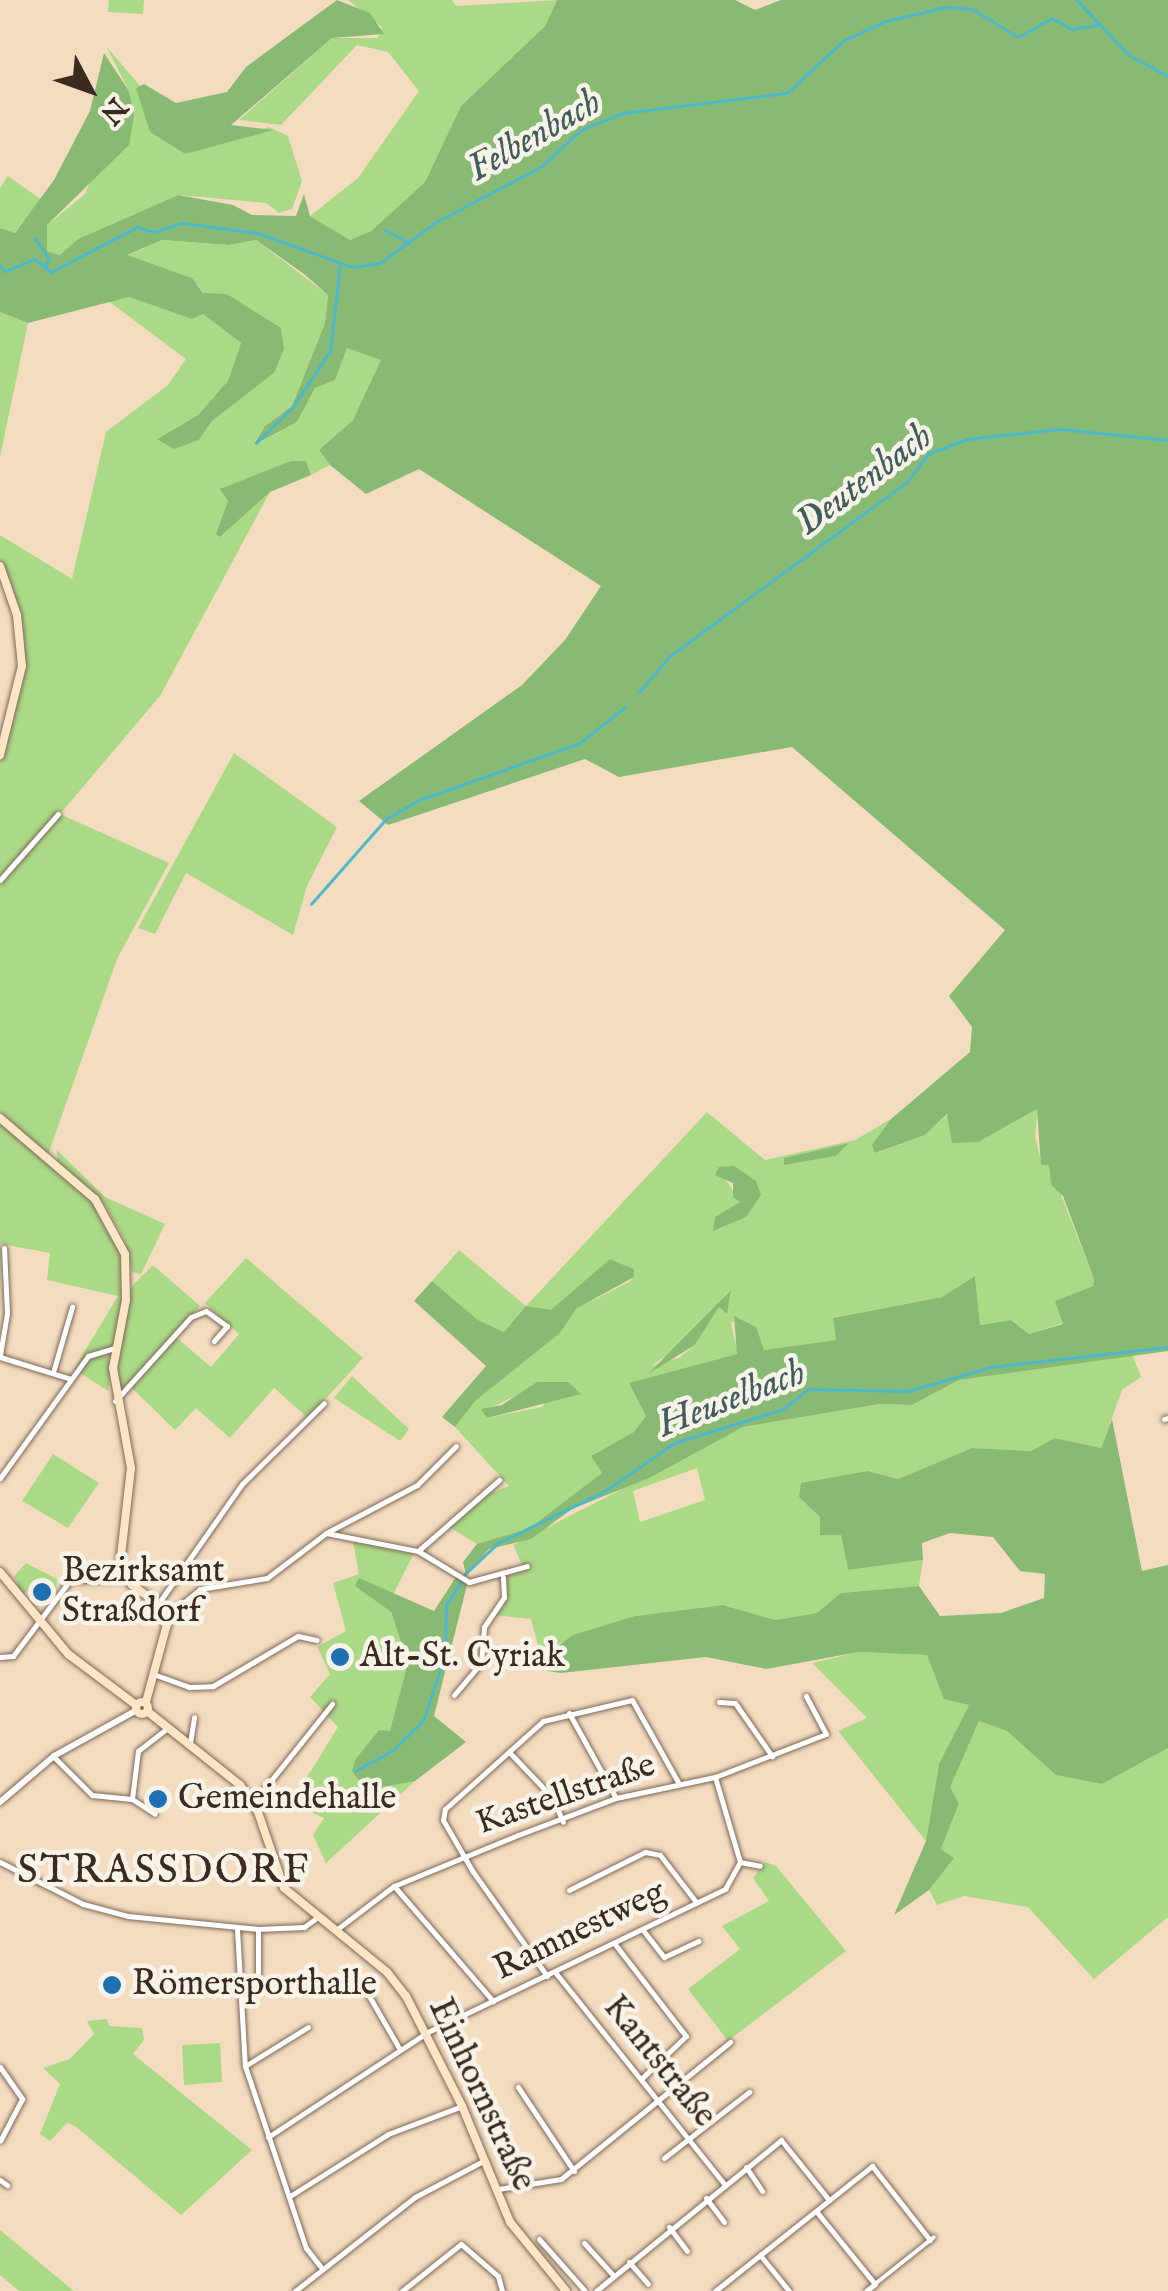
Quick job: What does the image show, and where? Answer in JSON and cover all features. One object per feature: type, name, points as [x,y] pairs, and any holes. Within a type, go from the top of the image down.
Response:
[{"type":"main road","points":[[0,566],[17,615],[22,666],[0,755]]},
{"type":"main road","points":[[0,1118],[84,1188],[116,1228],[128,1277],[114,1348],[115,1401],[131,1468],[119,1556],[126,1578],[158,1604],[166,1618],[156,1675],[141,1707]]},
{"type":"main road","points":[[0,1572],[38,1622],[83,1668],[141,1707],[253,1803]]},
{"type":"main road","name":"Einhornstraße","points":[[253,1803],[276,1878],[386,1972],[428,2032],[495,2189],[521,2239],[566,2291]]},
{"type":"street","points":[[0,880],[58,814]]},
{"type":"street","points":[[4,1248],[7,1314],[0,1356],[54,1370],[71,1380]]},
{"type":"street","points":[[54,1370],[72,1307]]},
{"type":"street","points":[[115,1401],[191,1317],[206,1311],[227,1326],[214,1341]]},
{"type":"street","points":[[0,1478],[94,1349],[114,1348]]},
{"type":"street","points":[[158,1604],[242,1484],[324,1404]]},
{"type":"street","points":[[166,1618],[200,1590],[267,1578],[326,1533],[417,1485],[456,1446]]},
{"type":"street","points":[[418,1551],[499,1480]]},
{"type":"street","points":[[326,1533],[418,1551],[469,1582],[502,1577],[527,1566]]},
{"type":"street","points":[[454,1696],[481,1663],[484,1627],[504,1596],[502,1577]]},
{"type":"street","points":[[0,1657],[13,1656],[70,1580],[126,1578]]},
{"type":"street","points":[[156,1675],[189,1687],[214,1686],[298,1636],[316,1640]]},
{"type":"street","name":"Kastellstraße","points":[[336,1930],[394,1886],[616,1798],[715,1776],[826,1734],[806,1696]]},
{"type":"street","points":[[546,1976],[465,1858],[442,1816],[543,1721],[632,1700],[678,1783]]},
{"type":"street","points":[[718,1702],[735,1703],[772,1756]]},
{"type":"street","points":[[253,1803],[332,1704]]},
{"type":"street","points":[[0,1802],[54,1756],[141,1707]]},
{"type":"street","points":[[569,1712],[616,1798]]},
{"type":"street","points":[[190,1746],[194,1716]]},
{"type":"street","points":[[132,1799],[138,1751],[167,1728]]},
{"type":"street","points":[[510,1753],[552,1797],[563,1822]]},
{"type":"street","points":[[54,1756],[92,1796],[132,1799],[155,1814]]},
{"type":"street","points":[[715,1776],[740,1862],[760,1866]]},
{"type":"street","points":[[569,1890],[646,1852],[660,1854],[696,1902]]},
{"type":"street","points":[[0,1862],[93,1908],[237,1929],[304,1926],[318,1917]]},
{"type":"street","name":"Ramnestweg","points":[[268,2137],[428,2032],[731,1884],[740,1862]]},
{"type":"street","points":[[394,1886],[494,2002]]},
{"type":"street","points":[[237,1929],[246,2066],[306,2248],[320,2266]]},
{"type":"street","points":[[258,1929],[258,1974]]},
{"type":"street","points":[[642,1929],[664,1958],[698,1940]]},
{"type":"street","points":[[614,1943],[686,2036],[640,2079]]},
{"type":"street","name":"Kantstraße","points":[[555,1972],[724,2184]]},
{"type":"street","points":[[365,1989],[399,2048]]},
{"type":"street","points":[[246,2066],[308,2027]]},
{"type":"street","points":[[495,2189],[561,2179],[574,2171],[730,2042]]},
{"type":"street","points":[[0,2067],[22,2100],[0,2141]]},
{"type":"street","points":[[518,2087],[574,2171]]},
{"type":"street","points":[[664,2158],[749,2092]]},
{"type":"street","points":[[290,2196],[388,2134],[462,2106]]},
{"type":"street","points":[[596,2291],[668,2227],[780,2140],[829,2200]]},
{"type":"street","points":[[295,2291],[320,2266],[440,2180],[483,2161]]},
{"type":"street","points":[[721,2289],[872,2166],[932,2239],[866,2291]]},
{"type":"street","points":[[746,2167],[762,2190]]},
{"type":"street","points":[[0,2180],[7,2186]]},
{"type":"street","points":[[706,2198],[724,2222]]},
{"type":"street","points":[[816,2210],[875,2284]]},
{"type":"street","points":[[668,2227],[687,2251]]},
{"type":"street","points":[[539,2240],[585,2291]]},
{"type":"street","points":[[584,2243],[613,2275]]},
{"type":"street","points":[[402,2291],[461,2244],[498,2276],[502,2291]]},
{"type":"street","points":[[760,2254],[788,2291]]},
{"type":"street","points":[[629,2262],[648,2284]]},
{"type":"green space","points":[[109,0],[144,0],[143,14],[108,12]]},
{"type":"green space","points":[[337,0],[370,13],[384,34],[332,38],[231,125],[273,130],[185,154],[150,132],[136,88],[144,84],[176,103],[227,92],[246,67]]},
{"type":"green space","points":[[348,0],[452,0],[456,6],[557,0],[545,26],[461,106],[425,182],[371,231],[350,240],[310,216],[358,178],[419,91],[388,52],[357,45],[281,125],[239,120],[332,38],[378,38],[382,27]]},
{"type":"green space","points":[[557,0],[735,0],[755,10],[781,0],[1168,0],[1168,1351],[959,1380],[912,1405],[880,1404],[743,1427],[649,1478],[572,1509],[531,1539],[489,1549],[466,1575],[463,1562],[477,1544],[530,1528],[602,1473],[591,1456],[634,1432],[646,1416],[629,1383],[737,1354],[734,1316],[756,1327],[764,1350],[836,1340],[833,1318],[942,1297],[975,1276],[980,1325],[1011,1320],[1029,1334],[1063,1324],[1055,1301],[1093,1286],[1094,1279],[1063,1196],[1051,1185],[1049,1165],[1041,1165],[1037,1109],[978,1142],[952,1143],[947,1114],[925,1135],[875,1153],[872,1145],[891,1119],[970,1052],[972,1027],[949,996],[1005,930],[792,747],[619,777],[585,759],[388,825],[359,801],[522,685],[565,640],[601,586],[419,469],[366,494],[330,465],[319,450],[353,420],[381,360],[347,348],[335,380],[315,388],[297,422],[254,445],[265,426],[292,406],[325,323],[328,295],[256,240],[229,245],[162,240],[127,255],[192,278],[203,293],[227,294],[281,328],[284,349],[274,373],[212,421],[199,440],[174,449],[157,439],[198,415],[228,381],[241,343],[203,314],[192,319],[129,297],[28,323],[0,312],[0,228],[15,233],[54,180],[90,111],[104,53],[129,91],[134,115],[129,145],[47,225],[47,251],[60,255],[78,239],[178,195],[233,205],[252,215],[296,216],[304,194],[310,216],[350,240],[371,231],[425,182],[461,106],[545,26]]},
{"type":"green space","points":[[106,46],[140,86],[150,132],[185,154],[269,127],[288,136],[302,181],[292,209],[279,213],[266,203],[178,195],[78,239],[61,255],[47,251],[47,225],[85,194],[129,91]]},
{"type":"green space","points":[[8,176],[42,200],[14,233],[0,228],[0,188]]},
{"type":"green space","points":[[162,240],[229,245],[256,240],[328,295],[325,323],[292,406],[265,426],[255,445],[297,422],[315,388],[335,380],[347,347],[382,360],[353,420],[319,450],[330,465],[311,475],[306,461],[228,501],[220,537],[270,492],[160,696],[60,814],[169,863],[117,959],[48,1155],[0,1111],[0,762],[25,673],[23,628],[0,559],[0,535],[72,579],[106,432],[168,385],[186,359],[107,300],[129,297],[192,319],[203,314],[241,343],[229,381],[198,415],[158,438],[199,440],[212,421],[274,373],[191,278],[126,256]]},
{"type":"green space","points":[[0,312],[28,323],[0,457]]},
{"type":"green space","points":[[291,461],[306,461],[311,475],[270,492],[220,537],[216,534],[228,501],[220,489]]},
{"type":"green space","points":[[234,753],[337,827],[307,886],[293,935],[186,873],[155,934],[138,928]]},
{"type":"green space","points":[[1038,1108],[1035,1136],[1042,1165],[1049,1164],[1094,1279],[1093,1286],[1056,1301],[1063,1323],[1029,1334],[1011,1320],[980,1325],[975,1276],[942,1297],[833,1318],[837,1340],[764,1350],[740,1318],[731,1323],[738,1354],[630,1383],[646,1416],[635,1432],[592,1455],[602,1473],[560,1509],[530,1528],[477,1544],[449,1527],[490,1493],[509,1486],[455,1427],[474,1401],[560,1333],[576,1309],[631,1281],[634,1269],[610,1259],[551,1311],[526,1306],[707,1112],[765,1160],[855,1140],[891,1119],[876,1153],[925,1135],[948,1114],[967,1139],[1002,1129]],"holes":[[[849,1143],[836,1156],[795,1163],[802,1154]],[[725,1179],[761,1195],[720,1230],[741,1202]],[[729,1291],[725,1312],[719,1307],[695,1345],[679,1358],[651,1366],[683,1344]],[[544,1382],[557,1382],[542,1407],[487,1418],[484,1411]]]},
{"type":"green space","points":[[0,1122],[99,1208],[121,1249],[123,1297],[108,1391],[74,1369],[118,1296],[47,1280],[50,1253],[1,1244],[0,1325]]},
{"type":"green space","points":[[849,1143],[836,1156],[784,1165],[784,1158]]},
{"type":"green space","points":[[57,1150],[105,1197],[165,1224],[141,1274],[132,1272],[124,1238],[105,1205],[57,1162]]},
{"type":"green space","points":[[734,1166],[756,1181],[761,1195],[746,1217],[713,1231],[715,1217],[740,1202],[733,1197],[733,1183],[715,1175],[719,1167]]},
{"type":"green space","points":[[459,1250],[526,1306],[504,1332],[478,1320],[432,1281]]},
{"type":"green space","points":[[246,1258],[363,1358],[308,1418],[274,1388],[230,1438],[196,1408],[175,1430],[131,1387],[176,1337],[211,1367],[239,1334],[205,1303]]},
{"type":"green space","points":[[610,1259],[634,1269],[634,1277],[576,1309],[560,1333],[475,1401],[455,1427],[442,1417],[486,1366],[414,1301],[432,1281],[478,1320],[504,1332],[526,1306],[551,1310]]},
{"type":"green space","points":[[153,1265],[200,1306],[119,1393],[118,1352],[132,1286]]},
{"type":"green space","points":[[731,1290],[727,1314],[719,1307],[695,1345],[648,1374]]},
{"type":"green space","points":[[1132,1354],[1141,1377],[1122,1390],[1101,1448],[1055,1438],[1031,1451],[972,1448],[898,1479],[868,1471],[799,1497],[841,1534],[848,1570],[923,1560],[919,1586],[842,1593],[817,1613],[775,1620],[723,1605],[635,1616],[548,1648],[538,1645],[531,1619],[493,1615],[505,1600],[507,1577],[524,1569],[513,1545],[743,1427],[880,1404],[912,1405],[959,1380]],"holes":[[[697,1468],[705,1500],[640,1522],[633,1491]]]},
{"type":"green space","points":[[352,1376],[409,1429],[400,1441],[334,1398]]},
{"type":"green space","points":[[537,1382],[568,1382],[581,1394],[487,1418],[481,1409],[502,1405]]},
{"type":"green space","points":[[1112,1419],[1142,1571],[1168,1565],[1168,1748],[1102,1784],[1056,1775],[1007,1731],[979,1721],[950,1787],[959,1804],[941,1849],[954,1858],[929,1890],[894,1915],[926,1841],[939,1764],[969,1705],[944,1699],[927,1655],[859,1652],[766,1669],[706,1657],[561,1673],[528,1668],[573,1635],[635,1616],[723,1605],[775,1620],[817,1613],[841,1593],[919,1586],[940,1616],[1001,1613],[1044,1598],[1045,1574],[1020,1571],[993,1537],[950,1533],[922,1543],[923,1560],[848,1570],[841,1535],[820,1535],[820,1517],[799,1497],[801,1483],[868,1471],[898,1479],[972,1448],[1031,1451],[1055,1438],[1101,1448]]},
{"type":"green space","points":[[53,1454],[99,1483],[68,1528],[22,1501]]},
{"type":"green space","points":[[353,1542],[415,1551],[393,1595],[356,1586],[391,1612],[408,1663],[399,1714],[390,1731],[366,1750],[400,1780],[415,1781],[326,1863],[313,1835],[324,1818],[309,1811],[316,1795],[304,1782],[338,1727],[310,1697],[330,1674],[317,1647],[346,1631],[333,1583],[359,1574]]},
{"type":"green space","points":[[26,1563],[57,1579],[56,1595],[40,1581],[22,1595],[14,1576]]},
{"type":"green space","points":[[456,1577],[467,1585],[434,1716],[466,1742],[415,1781],[366,1790],[352,1771],[355,1760],[379,1730],[390,1731],[408,1663],[391,1612],[355,1586],[359,1578],[434,1611]]},
{"type":"green space","points":[[859,1652],[927,1655],[944,1689],[969,1705],[939,1765],[926,1841],[838,1731],[867,1718],[812,1663]]},
{"type":"green space","points":[[979,1721],[1007,1731],[1060,1773],[1102,1784],[1168,1748],[1168,1917],[1094,1979],[1028,1907],[964,1896],[937,1905],[929,1890],[953,1858],[941,1849],[959,1805],[949,1787]]},
{"type":"green space","points":[[765,1862],[776,1866],[846,1951],[728,2041],[688,1989],[740,1949],[722,1926],[769,1901],[753,1878]]},
{"type":"green space","points":[[107,2019],[109,2026],[142,2028],[144,2040],[133,2054],[252,2150],[181,2215],[75,2126],[67,2123],[50,2141],[40,2134],[60,2084],[43,2068],[70,2059],[94,2034],[87,2021]]},
{"type":"green space","points":[[220,2043],[222,2082],[184,2085],[182,2045]]},
{"type":"green space","points":[[0,2230],[74,2291],[19,2291],[0,2275]]},
{"type":"waterway","points":[[1077,0],[1129,55],[1168,76]]},
{"type":"waterway","name":"Felbenbach","points":[[0,265],[5,271],[35,259],[51,272],[137,227],[154,232],[182,223],[258,233],[352,267],[380,263],[436,222],[542,166],[581,130],[623,113],[787,93],[843,41],[886,21],[946,7],[973,9],[1018,37],[1052,18],[1072,29],[1098,25]]},
{"type":"waterway","points":[[385,230],[409,243]]},
{"type":"waterway","points":[[35,238],[49,258],[46,267]]},
{"type":"waterway","points":[[256,443],[292,408],[330,351],[340,265]]},
{"type":"waterway","name":"Deutenbach","points":[[639,692],[670,656],[907,482],[928,454],[967,439],[1061,429],[1168,440]]},
{"type":"waterway","name":"Deutenbach","points":[[311,904],[386,819],[419,800],[580,743],[625,707]]},
{"type":"waterway","name":"Heuselbach","points":[[464,1575],[498,1543],[605,1491],[674,1443],[783,1409],[809,1389],[909,1391],[990,1367],[1168,1347]]},
{"type":"waterway","name":"Heuselbach","points":[[355,1771],[392,1751],[423,1721],[445,1656],[446,1605],[461,1582]]},
{"type":"place","name":"Bezirksamt Straßdorf","points":[[42,1592]]},
{"type":"place","name":"Alt-St. Cyriak","points":[[340,1657]]},
{"type":"place","name":"Gemeindehalle","points":[[158,1799]]},
{"type":"place","name":"Römersporthalle","points":[[112,1985]]},
{"type":"district","name":"STRASSDORF","points":[[164,1872]]}]
